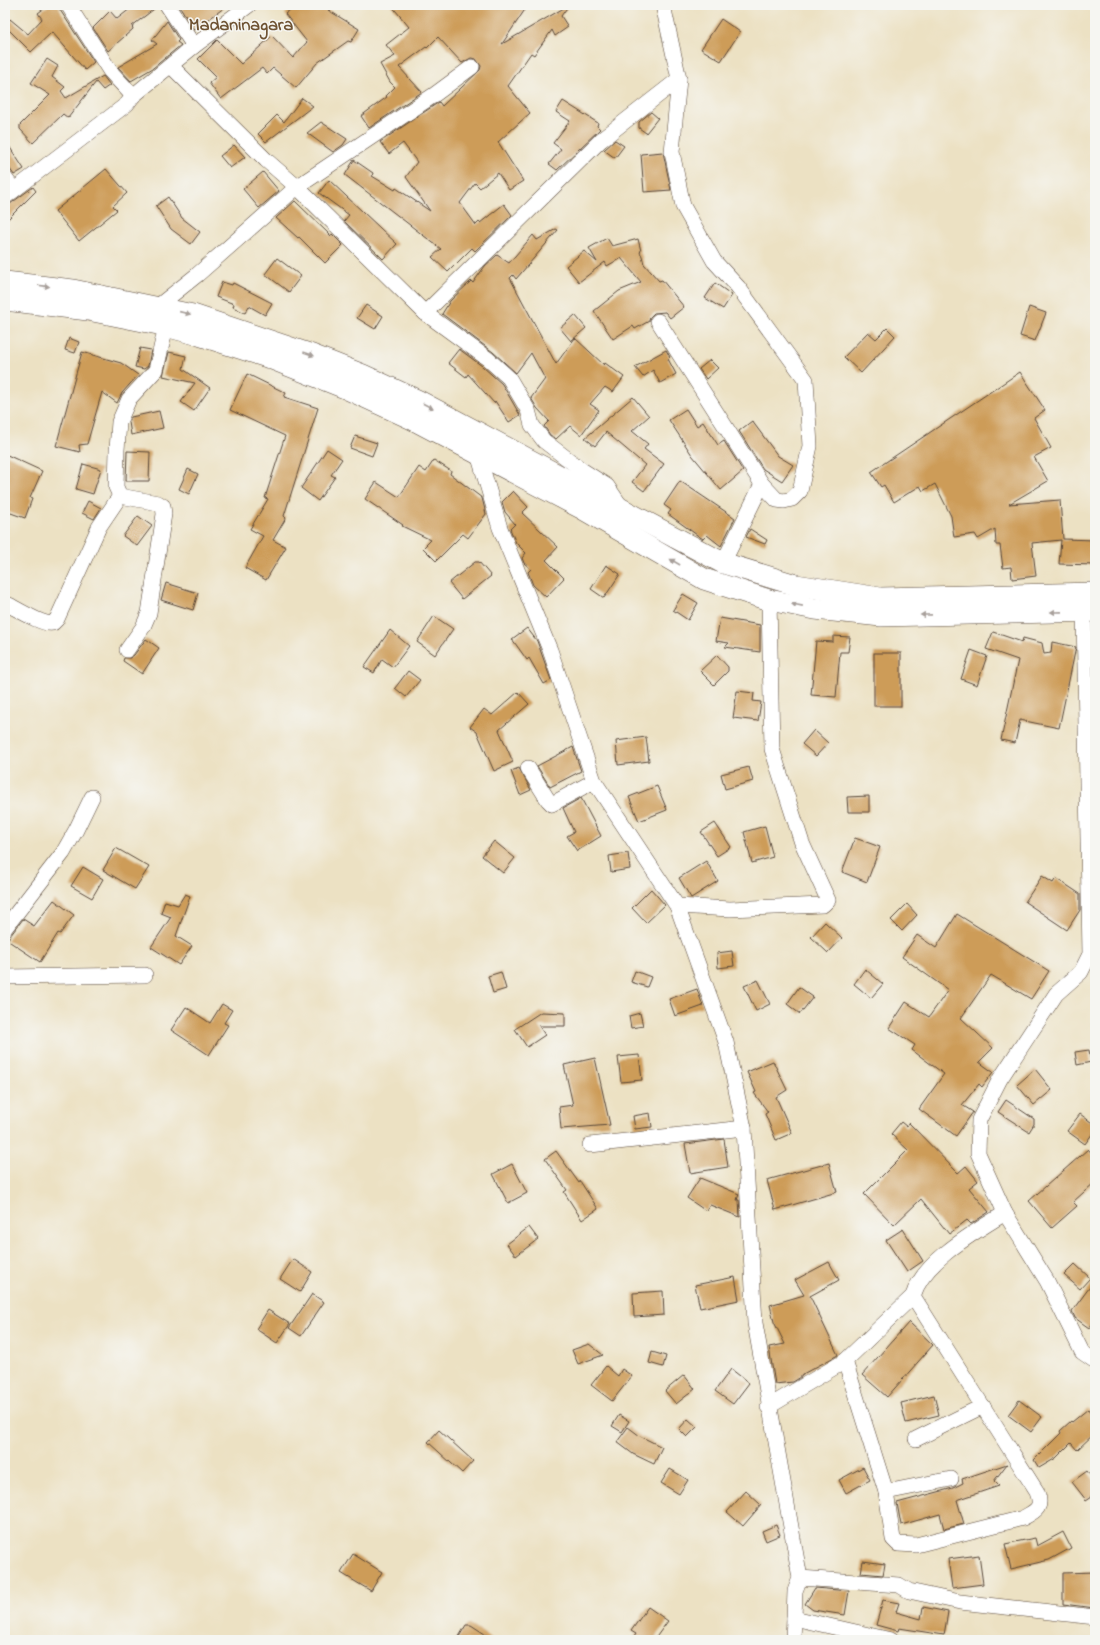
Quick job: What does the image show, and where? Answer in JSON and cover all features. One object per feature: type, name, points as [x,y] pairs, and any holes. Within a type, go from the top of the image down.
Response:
[{"type":"main road","points":[[5,282],[73,290],[193,315],[262,337],[363,375],[419,401],[723,563],[796,585],[880,598],[1095,593]]},
{"type":"main road","points":[[5,300],[88,310],[166,326],[267,357],[345,388],[412,420],[581,508],[704,579],[769,600],[815,609],[881,616],[1090,611]]},
{"type":"street","points":[[68,5],[110,71],[133,96]]},
{"type":"street","points":[[167,5],[194,46]]},
{"type":"street","points":[[8,188],[127,104],[133,96],[194,46],[248,5]]},
{"type":"street","points":[[658,321],[762,484],[776,500],[784,501],[792,499],[800,492],[810,446],[806,380],[738,287],[714,261],[683,206],[672,152],[680,79],[663,5]]},
{"type":"street","points":[[171,66],[266,160],[297,187],[426,313],[488,359],[509,378],[528,410],[532,425],[544,441],[582,470],[607,486],[622,509]]},
{"type":"street","points":[[157,307],[197,275],[297,187],[434,95],[472,67]]},
{"type":"street","points":[[426,313],[601,140],[680,79]]},
{"type":"street","points":[[120,496],[116,487],[117,450],[120,422],[129,399],[156,370],[166,326]]},
{"type":"street","points":[[478,454],[500,528],[550,650],[594,781],[677,906],[726,1042],[744,1128],[755,1323],[768,1407],[800,1578],[795,1591],[793,1640]]},
{"type":"street","points":[[723,563],[762,484]]},
{"type":"street","points":[[9,605],[37,620],[53,623],[57,619],[99,527],[120,496]]},
{"type":"street","points":[[120,496],[158,503],[163,506],[164,514],[149,613],[127,650]]},
{"type":"street","points":[[677,906],[745,908],[823,905],[828,900],[802,843],[772,749],[769,600]]},
{"type":"street","points":[[1090,611],[1090,954],[1081,972],[1056,994],[1000,1079],[979,1120],[978,1153],[1005,1213],[1047,1281],[1082,1352],[1095,1361]]},
{"type":"street","points":[[528,768],[552,804],[594,781]]},
{"type":"street","points":[[5,928],[62,853],[76,830],[92,797]]},
{"type":"street","points":[[5,977],[145,975]]},
{"type":"street","points":[[590,1144],[744,1128]]},
{"type":"street","points":[[768,1407],[845,1361],[913,1296],[915,1289],[924,1274],[947,1252],[1005,1213]]},
{"type":"street","points":[[845,1361],[886,1492],[893,1539],[898,1544],[916,1545],[1023,1518],[1038,1508],[1040,1501],[1037,1492],[913,1296]]},
{"type":"street","points":[[916,1438],[983,1406]]},
{"type":"street","points":[[886,1492],[951,1479]]},
{"type":"street","points":[[800,1578],[899,1585],[909,1591],[960,1602],[1095,1617]]},
{"type":"street","points":[[794,1618],[891,1640]]},
{"type":"building","points":[[49,5],[59,5],[60,10],[94,62],[85,70],[52,32],[31,52],[5,26],[10,19],[28,34],[42,19],[38,13]]},
{"type":"building","points":[[135,5],[158,6],[132,26],[133,29],[108,51],[93,28],[110,11],[117,19]]},
{"type":"building","points":[[179,5],[228,5],[194,30]]},
{"type":"building","points":[[296,5],[333,5],[328,10],[359,29],[351,42],[348,41],[317,63],[296,88],[273,68],[267,74],[262,68],[221,99],[209,83],[216,77],[198,59],[217,40],[241,64],[272,36],[293,58],[307,42],[285,14]]},
{"type":"building","points":[[391,5],[528,5],[502,44],[569,5],[561,16],[568,27],[555,36],[552,30],[534,55],[531,53],[508,86],[530,113],[498,142],[523,181],[509,190],[498,173],[480,188],[475,183],[460,203],[476,225],[504,204],[512,215],[475,251],[472,248],[448,272],[432,257],[441,249],[345,175],[354,160],[373,173],[372,176],[395,190],[396,188],[430,211],[406,177],[417,162],[403,143],[389,154],[380,142],[439,102],[442,106],[480,70],[481,66],[476,59],[471,58],[462,63],[438,37],[427,48],[426,47],[399,67],[422,92],[369,128],[361,116],[387,97],[386,96],[395,87],[390,82],[380,64],[395,56],[386,45],[409,27]]},
{"type":"building","points":[[721,19],[740,32],[721,61],[701,49]]},
{"type":"building","points":[[167,21],[179,40],[177,42],[181,45],[153,68],[131,81],[118,67],[157,44],[152,40]]},
{"type":"building","points":[[47,59],[58,66],[52,77],[65,87],[61,91],[66,98],[103,76],[110,85],[103,90],[96,82],[68,118],[63,114],[33,143],[20,129],[20,125],[50,95],[31,83]]},
{"type":"building","points":[[302,98],[313,106],[266,142],[258,134],[277,115],[284,122]]},
{"type":"building","points":[[563,101],[598,123],[597,126],[600,129],[557,170],[549,164],[561,149],[553,143],[570,121],[556,112]]},
{"type":"building","points":[[651,112],[658,118],[646,133],[639,128],[639,122]]},
{"type":"building","points":[[321,122],[347,139],[343,145],[333,152],[307,133]]},
{"type":"building","points":[[5,140],[24,169],[14,175],[5,162]]},
{"type":"building","points":[[615,140],[624,146],[615,158],[604,150]]},
{"type":"building","points":[[234,145],[245,157],[230,168],[220,156]]},
{"type":"building","points":[[663,152],[671,190],[644,192],[641,154]]},
{"type":"building","points":[[106,169],[127,193],[113,206],[117,210],[79,241],[55,211]]},
{"type":"building","points":[[263,172],[279,191],[259,208],[243,189]]},
{"type":"building","points":[[329,180],[397,244],[383,259],[344,221],[349,215],[319,193]]},
{"type":"building","points":[[33,187],[36,191],[5,222],[5,206]]},
{"type":"building","points":[[168,197],[182,218],[200,232],[191,244],[171,229],[156,206]]},
{"type":"building","points":[[295,201],[331,236],[332,234],[343,245],[325,263],[299,237],[298,238],[276,218]]},
{"type":"building","points":[[556,229],[558,230],[516,279],[513,275],[510,278],[556,364],[575,338],[604,365],[605,363],[624,377],[613,392],[605,387],[590,404],[599,410],[581,435],[570,426],[556,439],[550,435],[544,426],[549,421],[537,408],[531,398],[545,379],[531,353],[516,373],[493,352],[442,314],[450,301],[471,281],[473,283],[485,266],[497,255],[509,263],[533,235],[537,240]]},
{"type":"building","points":[[607,238],[612,246],[638,239],[644,264],[659,281],[662,280],[684,307],[670,318],[665,312],[654,313],[650,317],[649,321],[635,329],[633,326],[613,339],[594,311],[619,291],[641,282],[621,258],[607,266],[605,262],[579,282],[566,266],[584,251],[597,262],[589,248]]},
{"type":"building","points":[[277,258],[301,276],[289,292],[265,274]]},
{"type":"building","points":[[222,282],[232,285],[233,283],[272,303],[265,315],[249,306],[245,313],[233,307],[234,304],[216,297]]},
{"type":"building","points":[[715,283],[732,295],[723,309],[705,298]]},
{"type":"building","points":[[366,305],[383,316],[375,329],[357,318]]},
{"type":"building","points":[[1029,307],[1046,313],[1035,341],[1020,336]]},
{"type":"building","points":[[575,315],[586,328],[571,341],[560,328]]},
{"type":"building","points":[[887,328],[895,336],[861,373],[844,357],[868,332],[876,339]]},
{"type":"building","points":[[69,338],[79,342],[75,353],[65,350]]},
{"type":"building","points":[[140,348],[151,350],[148,366],[144,369],[135,367]]},
{"type":"building","points":[[459,349],[482,366],[502,384],[520,415],[509,422],[495,401],[494,403],[468,374],[466,377],[448,363]]},
{"type":"building","points":[[666,350],[670,357],[668,359],[676,374],[660,383],[653,370],[643,377],[635,367]]},
{"type":"building","points":[[82,352],[121,363],[138,375],[122,393],[117,403],[102,392],[87,444],[79,445],[80,452],[56,446]]},
{"type":"building","points":[[169,352],[186,356],[183,369],[210,388],[194,411],[181,402],[195,383],[163,376]]},
{"type":"building","points":[[710,360],[718,368],[706,379],[699,369]]},
{"type":"building","points":[[1020,372],[1045,410],[1034,418],[1051,448],[1034,457],[1048,481],[1009,504],[1060,500],[1063,539],[1095,540],[1095,565],[1059,564],[1061,540],[1032,543],[1036,576],[1012,579],[1011,567],[1003,568],[1000,545],[996,545],[995,529],[978,539],[975,534],[954,537],[951,516],[935,484],[923,491],[920,486],[894,502],[884,485],[881,487],[871,472]]},
{"type":"building","points":[[247,374],[286,393],[284,397],[318,408],[284,516],[286,518],[273,540],[286,547],[266,580],[245,568],[263,536],[250,529],[268,499],[265,498],[285,436],[230,410]]},
{"type":"building","points":[[633,397],[649,416],[632,431],[648,444],[644,449],[664,464],[644,491],[632,482],[645,465],[606,432],[595,446],[585,438]]},
{"type":"building","points":[[686,409],[697,426],[703,422],[718,445],[724,441],[743,471],[721,490],[692,455],[669,420]]},
{"type":"building","points":[[159,411],[163,428],[131,435],[129,422],[131,417]]},
{"type":"building","points":[[752,421],[778,456],[793,465],[782,481],[763,469],[739,431]]},
{"type":"building","points":[[355,436],[377,443],[372,456],[350,448]]},
{"type":"building","points":[[327,449],[342,459],[331,475],[335,477],[318,501],[301,488]]},
{"type":"building","points":[[127,451],[150,452],[149,481],[126,481]]},
{"type":"building","points":[[5,454],[42,471],[30,498],[32,499],[25,518],[5,511]]},
{"type":"building","points":[[434,460],[451,471],[450,474],[482,498],[486,514],[468,538],[463,534],[436,561],[423,548],[431,540],[402,526],[403,525],[365,499],[376,482],[399,497],[419,467],[426,472]]},
{"type":"building","points":[[83,464],[101,469],[93,494],[76,489]]},
{"type":"building","points":[[188,469],[198,474],[189,494],[179,489]]},
{"type":"building","points":[[680,481],[735,518],[721,546],[707,535],[703,539],[668,514],[671,510],[664,505]]},
{"type":"building","points":[[513,491],[528,507],[522,513],[558,547],[546,560],[564,578],[546,597],[533,585],[528,572],[531,569],[524,563],[522,558],[526,553],[516,543],[510,529],[515,524],[505,512],[502,502]]},
{"type":"building","points":[[88,501],[101,508],[94,519],[82,513]]},
{"type":"building","points":[[138,516],[152,526],[137,546],[123,536]]},
{"type":"building","points":[[750,529],[767,540],[765,544],[746,537]]},
{"type":"building","points":[[475,562],[479,562],[491,576],[462,599],[449,583]]},
{"type":"building","points":[[606,565],[620,574],[604,598],[591,589]]},
{"type":"building","points":[[166,583],[198,593],[193,610],[161,600]]},
{"type":"building","points":[[683,594],[698,603],[688,620],[673,610]]},
{"type":"building","points":[[434,616],[453,629],[435,655],[417,642]]},
{"type":"building","points":[[720,618],[760,625],[760,652],[725,647],[729,643],[716,641]]},
{"type":"building","points":[[527,628],[537,641],[551,680],[544,684],[529,658],[527,660],[512,639]]},
{"type":"building","points":[[390,630],[409,646],[393,667],[382,659],[374,673],[364,667]]},
{"type":"building","points":[[993,632],[1022,642],[1023,638],[1042,643],[1044,654],[1051,653],[1052,642],[1076,647],[1059,728],[1020,720],[1015,743],[1001,740],[1018,660],[986,649]]},
{"type":"building","points":[[833,636],[850,637],[848,652],[840,652],[836,697],[811,695],[816,641],[833,642]]},
{"type":"building","points":[[146,639],[159,648],[142,674],[123,661],[124,658],[130,658],[134,655]]},
{"type":"building","points":[[971,650],[987,656],[977,685],[961,679]]},
{"type":"building","points":[[874,653],[901,653],[901,706],[874,706]]},
{"type":"building","points":[[717,655],[728,667],[728,671],[714,685],[700,671]]},
{"type":"building","points":[[408,671],[420,680],[406,697],[395,688]]},
{"type":"building","points":[[737,691],[754,693],[753,701],[761,702],[758,721],[733,718]]},
{"type":"building","points":[[518,692],[529,704],[499,730],[513,762],[494,771],[477,732],[470,727],[484,709],[492,715]]},
{"type":"building","points":[[814,730],[828,743],[816,756],[802,744]]},
{"type":"building","points":[[646,737],[649,761],[618,765],[616,741]]},
{"type":"building","points":[[573,747],[581,771],[550,787],[537,766]]},
{"type":"building","points":[[749,767],[753,781],[725,789],[721,774]]},
{"type":"building","points":[[519,768],[531,790],[520,795],[511,771]]},
{"type":"building","points":[[657,786],[667,810],[639,821],[629,797]]},
{"type":"building","points":[[869,796],[869,812],[848,812],[847,797]]},
{"type":"building","points":[[581,798],[601,836],[577,851],[567,836],[574,832],[563,808]]},
{"type":"building","points":[[715,823],[731,847],[717,856],[701,832]]},
{"type":"building","points":[[765,826],[773,857],[752,863],[744,832]]},
{"type":"building","points":[[855,838],[880,847],[867,882],[842,872]]},
{"type":"building","points":[[494,841],[515,858],[503,873],[482,856]]},
{"type":"building","points":[[116,848],[149,867],[135,889],[103,870]]},
{"type":"building","points":[[628,853],[630,869],[611,872],[609,856]]},
{"type":"building","points":[[706,861],[718,881],[691,898],[679,878]]},
{"type":"building","points":[[83,867],[103,879],[92,898],[71,886]]},
{"type":"building","points":[[1042,876],[1053,883],[1056,878],[1080,894],[1080,910],[1067,930],[1025,902]]},
{"type":"building","points":[[651,889],[665,905],[646,923],[632,908]]},
{"type":"building","points":[[185,894],[190,896],[176,936],[192,946],[179,965],[151,947],[171,917],[161,913],[165,901],[178,905]]},
{"type":"building","points":[[54,900],[74,915],[60,934],[58,933],[40,962],[7,940],[23,919],[34,926]]},
{"type":"building","points":[[907,904],[917,915],[902,931],[891,920]]},
{"type":"building","points":[[957,914],[1049,971],[1031,999],[991,975],[961,1018],[993,1048],[979,1062],[993,1072],[982,1087],[979,1084],[962,1105],[973,1112],[956,1136],[919,1109],[944,1074],[912,1050],[915,1045],[889,1028],[906,1002],[929,1017],[948,990],[902,957],[917,935],[936,948]]},
{"type":"building","points":[[825,922],[842,938],[828,953],[811,937]]},
{"type":"building","points":[[732,951],[734,966],[718,968],[717,953]]},
{"type":"building","points":[[865,969],[883,984],[871,998],[854,984]]},
{"type":"building","points":[[635,971],[651,977],[647,987],[631,982]]},
{"type":"building","points":[[501,972],[506,989],[493,993],[488,976]]},
{"type":"building","points":[[758,980],[770,1004],[756,1011],[744,986]]},
{"type":"building","points":[[799,987],[813,997],[800,1014],[787,1004]]},
{"type":"building","points":[[697,989],[703,1006],[675,1016],[669,999]]},
{"type":"building","points":[[222,1004],[232,1010],[224,1023],[228,1025],[209,1055],[171,1030],[186,1007],[210,1023]]},
{"type":"building","points":[[541,1012],[565,1013],[565,1026],[539,1026],[545,1035],[527,1047],[515,1029]]},
{"type":"building","points":[[640,1013],[643,1026],[631,1028],[629,1016]]},
{"type":"building","points":[[1089,1050],[1091,1062],[1077,1065],[1075,1052]]},
{"type":"building","points":[[639,1055],[642,1080],[621,1082],[618,1057]]},
{"type":"building","points":[[595,1058],[610,1125],[561,1129],[559,1107],[573,1105],[564,1065]]},
{"type":"building","points":[[773,1061],[787,1090],[776,1097],[792,1133],[776,1140],[765,1114],[768,1112],[754,1093],[756,1092],[747,1072]]},
{"type":"building","points":[[1035,1069],[1052,1090],[1034,1105],[1017,1085]]},
{"type":"building","points":[[1006,1100],[1034,1119],[1034,1124],[1029,1132],[998,1112]]},
{"type":"building","points":[[650,1113],[652,1127],[635,1129],[633,1116]]},
{"type":"building","points":[[1080,1114],[1095,1125],[1095,1130],[1085,1144],[1067,1131]]},
{"type":"building","points":[[901,1122],[907,1127],[909,1123],[958,1173],[966,1166],[978,1181],[969,1188],[989,1212],[971,1224],[967,1220],[949,1234],[921,1199],[894,1225],[864,1194],[908,1150],[891,1134]]},
{"type":"building","points":[[724,1139],[728,1167],[690,1173],[685,1144]]},
{"type":"building","points":[[1088,1149],[1095,1157],[1095,1182],[1073,1202],[1077,1206],[1052,1228],[1029,1201]]},
{"type":"building","points":[[556,1151],[579,1183],[580,1181],[598,1209],[582,1220],[564,1192],[567,1190],[545,1159]]},
{"type":"building","points":[[829,1163],[837,1192],[775,1210],[767,1180]]},
{"type":"building","points":[[512,1164],[527,1193],[508,1203],[493,1174]]},
{"type":"building","points":[[700,1178],[739,1194],[737,1200],[739,1200],[740,1217],[710,1205],[706,1211],[687,1198]]},
{"type":"building","points":[[529,1227],[538,1239],[516,1256],[507,1244]]},
{"type":"building","points":[[903,1229],[923,1261],[907,1272],[886,1240]]},
{"type":"building","points":[[293,1259],[312,1272],[300,1292],[280,1279]]},
{"type":"building","points":[[829,1262],[839,1280],[810,1296],[838,1355],[801,1375],[801,1377],[793,1382],[775,1384],[769,1347],[785,1344],[774,1322],[770,1305],[804,1295],[795,1280]]},
{"type":"building","points":[[1075,1264],[1090,1278],[1080,1289],[1064,1275]]},
{"type":"building","points":[[735,1277],[739,1300],[700,1308],[695,1285]]},
{"type":"building","points":[[1095,1280],[1095,1320],[1089,1328],[1075,1318],[1072,1311]]},
{"type":"building","points":[[663,1291],[664,1315],[634,1317],[633,1293]]},
{"type":"building","points":[[312,1294],[324,1302],[301,1336],[289,1328]]},
{"type":"building","points":[[268,1310],[290,1324],[277,1343],[256,1329]]},
{"type":"building","points":[[909,1322],[933,1345],[887,1397],[862,1375]]},
{"type":"building","points":[[589,1344],[603,1355],[578,1364],[572,1350]]},
{"type":"building","points":[[652,1352],[666,1356],[663,1367],[649,1363]]},
{"type":"building","points":[[606,1366],[618,1376],[622,1369],[632,1376],[612,1401],[591,1385]]},
{"type":"building","points":[[731,1369],[749,1383],[733,1404],[715,1391]]},
{"type":"building","points":[[684,1375],[695,1389],[676,1404],[665,1391]]},
{"type":"building","points":[[934,1395],[939,1415],[906,1423],[901,1403]]},
{"type":"building","points":[[1019,1400],[1042,1417],[1031,1432],[1008,1415]]},
{"type":"building","points":[[1088,1409],[1095,1418],[1095,1433],[1077,1450],[1071,1443],[1056,1458],[1039,1468],[1034,1460],[1061,1433],[1060,1431]]},
{"type":"building","points":[[619,1415],[629,1421],[622,1432],[612,1426]]},
{"type":"building","points":[[688,1419],[697,1427],[687,1437],[679,1429]]},
{"type":"building","points":[[628,1427],[640,1436],[662,1447],[654,1464],[633,1454],[617,1442]]},
{"type":"building","points":[[439,1430],[473,1461],[462,1473],[428,1442]]},
{"type":"building","points":[[1007,1464],[994,1481],[999,1486],[957,1500],[964,1524],[944,1529],[940,1514],[901,1525],[897,1503],[953,1488],[963,1483],[962,1479]]},
{"type":"building","points":[[863,1467],[870,1480],[846,1493],[839,1480]]},
{"type":"building","points":[[670,1469],[688,1480],[679,1494],[661,1483]]},
{"type":"building","points":[[1087,1471],[1095,1481],[1095,1494],[1086,1500],[1072,1482]]},
{"type":"building","points":[[746,1491],[761,1505],[743,1526],[727,1512]]},
{"type":"building","points":[[776,1525],[780,1535],[766,1541],[762,1531]]},
{"type":"building","points":[[1063,1532],[1071,1548],[1049,1560],[1011,1569],[1005,1544],[1035,1538],[1037,1546]]},
{"type":"building","points":[[353,1554],[382,1572],[371,1591],[341,1573]]},
{"type":"building","points":[[979,1555],[983,1584],[952,1588],[948,1559]]},
{"type":"building","points":[[863,1561],[885,1564],[883,1575],[861,1573]]},
{"type":"building","points":[[1095,1572],[1095,1608],[1063,1604],[1063,1573]]},
{"type":"building","points":[[815,1588],[849,1591],[845,1615],[813,1610],[805,1604]]},
{"type":"building","points":[[883,1600],[899,1603],[896,1612],[921,1619],[923,1607],[948,1612],[944,1635],[899,1628],[898,1631],[876,1625]]},
{"type":"building","points":[[648,1607],[668,1621],[654,1640],[632,1640],[636,1634],[631,1631]]},
{"type":"building","points":[[466,1625],[471,1625],[494,1640],[457,1640]]},
{"type":"district","name":"Madaninagara","points":[[241,26]]}]
